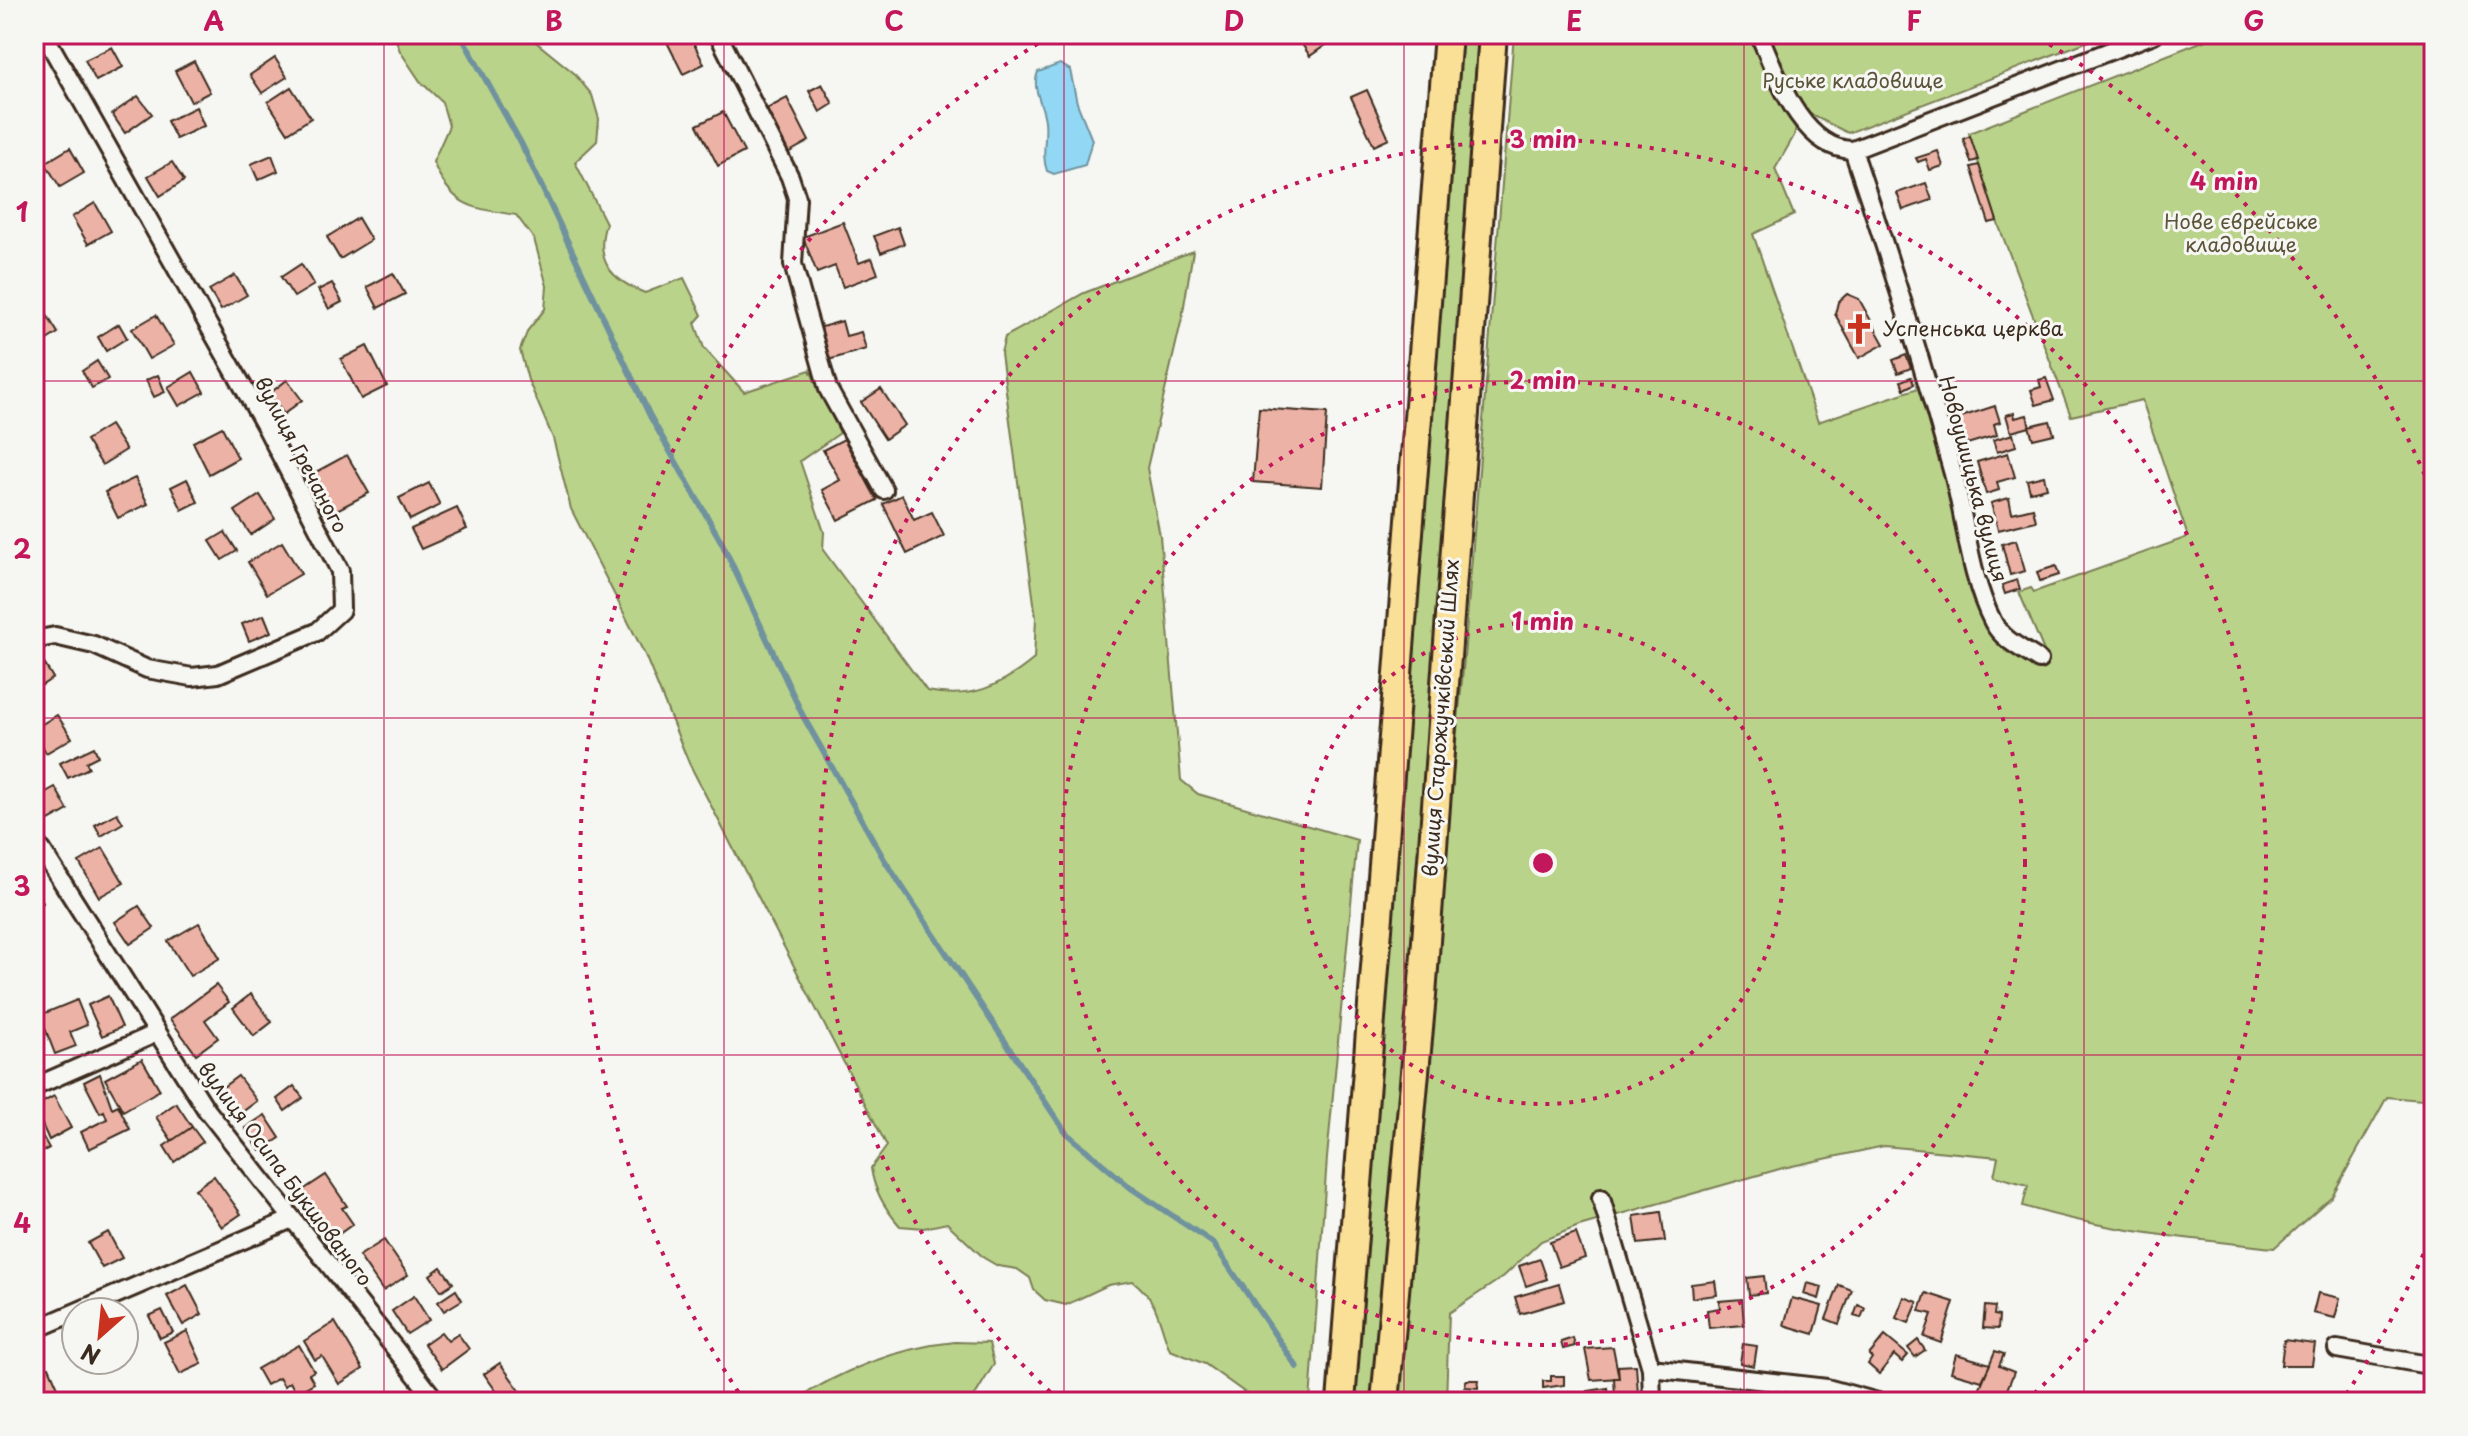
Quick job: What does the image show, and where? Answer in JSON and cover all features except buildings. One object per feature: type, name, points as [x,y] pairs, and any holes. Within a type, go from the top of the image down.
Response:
[{"type":"main road","points":[[1341,1402],[1448,34]]},
{"type":"main road","name":"вулиця Старожучківський Шлях","points":[[1385,1402],[1422,995],[1493,34]]},
{"type":"street","name":"вулиця Гречаного","points":[[34,640],[55,636],[94,645],[147,669],[192,677],[218,674],[317,632],[341,610],[340,571],[267,429],[129,191],[44,34]]},
{"type":"street","points":[[718,34],[790,177],[797,198],[793,264],[828,389],[884,490]]},
{"type":"street","points":[[1759,34],[1792,108],[1813,130],[1841,150],[1853,150],[2154,34]]},
{"type":"street","name":"Новоушицька вулиця","points":[[1853,150],[1928,383],[1963,510],[1975,572],[1993,623],[2003,636],[2039,660]]},
{"type":"street","name":"вулиця Осипа Букшованого","points":[[34,843],[42,850],[206,1109],[437,1402]]},
{"type":"street","points":[[34,1087],[157,1033]]},
{"type":"street","points":[[1601,1198],[1651,1368],[1652,1402]]},
{"type":"street","points":[[34,1330],[292,1219]]},
{"type":"street","points":[[2337,1349],[2434,1366]]},
{"type":"street","points":[[1651,1368],[1827,1388],[1878,1402]]},
{"type":"green space","points":[[394,34],[526,34],[574,73],[592,95],[599,119],[597,141],[575,162],[606,223],[602,248],[608,267],[623,282],[645,293],[684,278],[702,315],[695,323],[704,348],[744,392],[810,370],[840,433],[800,461],[824,532],[823,550],[927,691],[958,694],[984,689],[1009,677],[1034,659],[1036,618],[1001,353],[1005,337],[1084,293],[1193,251],[1182,318],[1147,468],[1160,536],[1181,780],[1198,794],[1357,840],[1327,1158],[1310,1402],[1258,1402],[1205,1364],[1170,1350],[1154,1305],[1133,1281],[1108,1285],[1066,1305],[1045,1300],[1034,1290],[1030,1278],[1017,1269],[998,1266],[984,1258],[947,1223],[924,1228],[900,1226],[885,1206],[871,1168],[887,1146],[689,763],[645,655],[571,509],[553,438],[528,380],[520,350],[528,330],[545,309],[547,286],[534,239],[516,215],[465,203],[440,177],[433,162],[449,126],[442,102],[420,81],[400,51]]},
{"type":"green space","points":[[1457,34],[1481,34],[1377,1402],[1354,1402]]},
{"type":"green space","points":[[1514,34],[2107,34],[1848,133],[1800,109],[1794,136],[1775,169],[1794,215],[1753,234],[1818,422],[1924,386],[1988,625],[2041,667],[2047,658],[2019,592],[2031,588],[2034,592],[2188,537],[2142,400],[2071,416],[1997,221],[1969,133],[2221,34],[2434,34],[2434,1101],[2387,1097],[2332,1196],[2274,1248],[2147,1233],[2054,1215],[2023,1206],[2028,1185],[1994,1176],[1998,1157],[1884,1146],[1783,1168],[1579,1226],[1541,1241],[1503,1277],[1449,1313],[1446,1402],[1391,1402],[1463,670]]},
{"type":"green space","points":[[955,1342],[989,1343],[994,1364],[971,1402],[793,1402],[830,1380],[871,1362],[913,1349]]},
{"type":"water","points":[[1060,64],[1070,70],[1077,103],[1092,140],[1085,165],[1054,174],[1047,171],[1045,165],[1045,121],[1036,78],[1038,72]]},
{"type":"waterway","points":[[462,37],[522,145],[650,416],[722,543],[803,716],[885,861],[1066,1133],[1131,1188],[1213,1243],[1297,1367]]},
{"type":"place","name":"Успенська церква","points":[[1859,329]]},
{"type":"park label","name":"Руське кладовище","points":[[1853,81]]},
{"type":"park label","name":"Нове єврейське кладовище","points":[[2241,234]]}]
